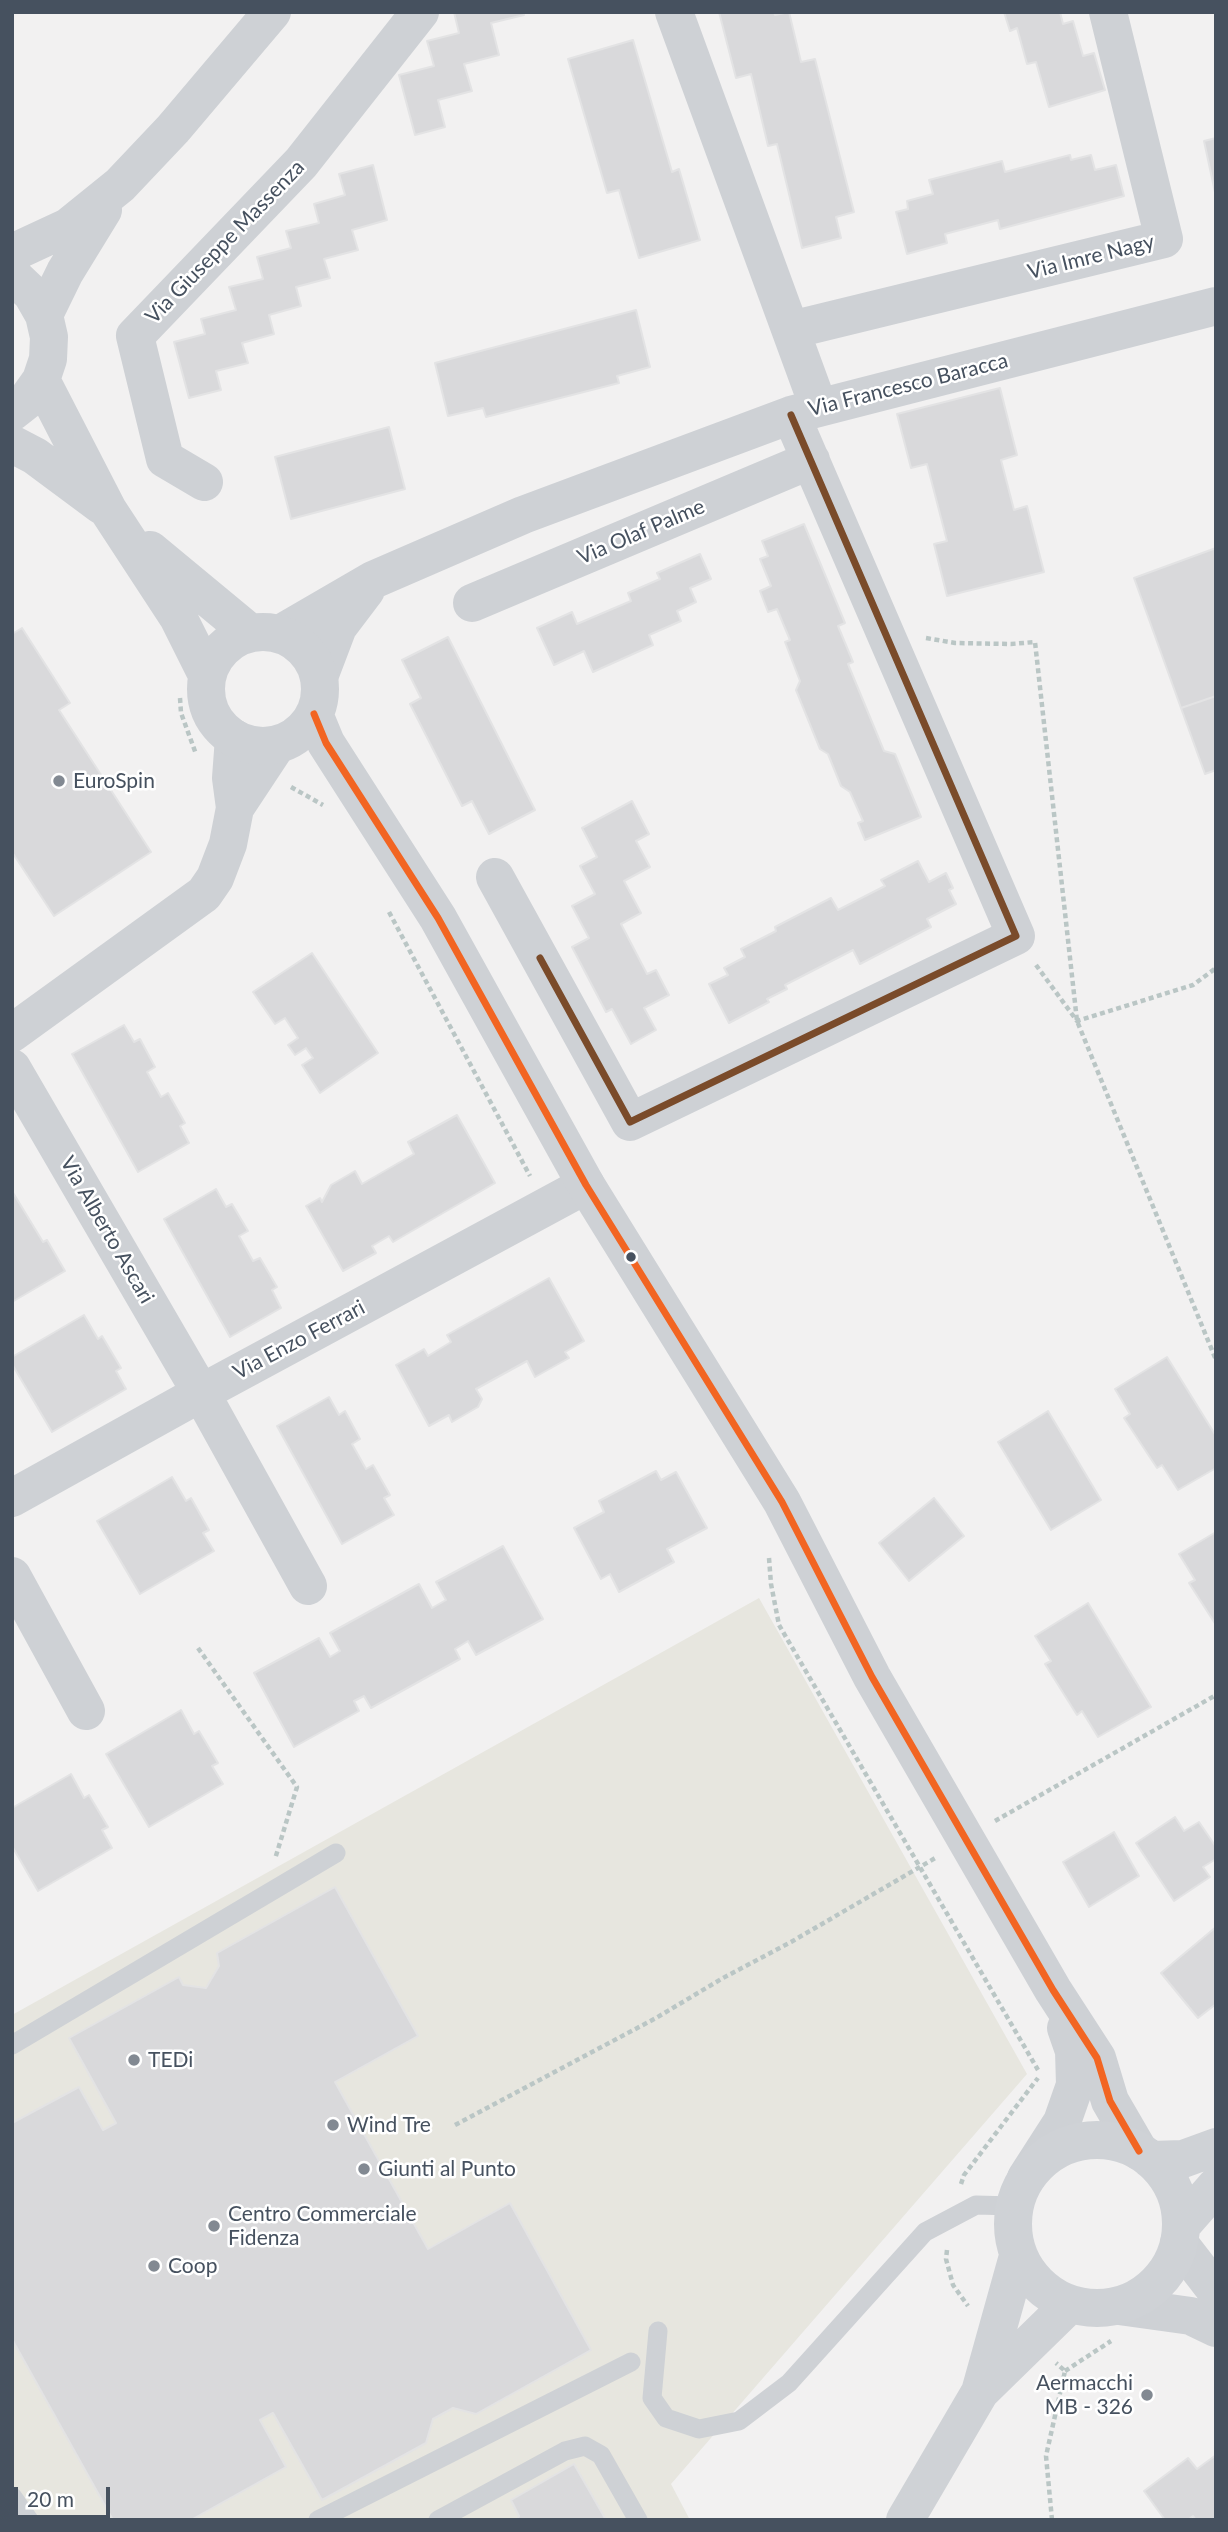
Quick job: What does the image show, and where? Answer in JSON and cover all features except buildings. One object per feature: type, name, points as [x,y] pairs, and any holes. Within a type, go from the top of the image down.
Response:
[{"type":"main road","points":[[905,2520],[1015,2334],[1018,2256],[1012,2231],[1020,2192],[1043,2159],[1065,2146],[1090,2140],[1115,2142],[1145,2155],[1183,2160],[1216,2147]]},
{"type":"main road","points":[[1145,2155],[1168,2178],[1178,2201],[1180,2235]]},
{"type":"main road","points":[[1018,2256],[1030,2277],[1048,2294],[1069,2305],[1094,2309],[1119,2306],[1140,2297],[1158,2283],[1171,2264],[1180,2235],[1216,2186]]},
{"type":"main road","points":[[1015,2334],[1069,2305]]},
{"type":"street","points":[[12,253],[68,227],[120,186],[173,129],[272,12]]},
{"type":"street","name":"Via Giuseppe Massenza","points":[[204,482],[165,459],[135,336],[301,163],[420,12]]},
{"type":"street","points":[[495,877],[631,1122],[1016,936],[811,460],[791,330],[674,12]]},
{"type":"street","name":"Via Imre Nagy","points":[[791,330],[1164,239],[1108,12]]},
{"type":"street","points":[[44,314],[65,272],[120,186]]},
{"type":"street","points":[[12,275],[32,294],[44,314],[49,337],[48,359],[41,380],[26,401],[12,412]]},
{"type":"street","name":"Via Francesco Baracca","points":[[265,633],[373,580],[523,515],[805,411],[1216,306]]},
{"type":"street","points":[[41,380],[114,517],[178,617],[193,683],[205,691],[208,708],[215,722],[234,738],[268,748],[293,738],[306,727],[317,695]]},
{"type":"street","points":[[12,444],[35,456],[265,633]]},
{"type":"street","name":"Via Olaf Palme","points":[[472,603],[811,460]]},
{"type":"street","name":"Via Francesco Baracca","points":[[317,695],[338,627],[373,580]]},
{"type":"street","points":[[193,683],[235,638],[265,633],[294,640],[306,650],[314,663],[326,743],[438,918],[586,1185],[782,1502],[872,1677],[1053,1990],[1097,2058],[1110,2101],[1145,2155]]},
{"type":"street","points":[[12,1033],[204,894],[215,878],[228,844],[235,808],[231,778],[234,738]]},
{"type":"street","points":[[278,745],[359,791]]},
{"type":"street","points":[[235,808],[278,745]]},
{"type":"street","name":"Via Alberto Ascari","points":[[12,1068],[201,1393],[308,1586]]},
{"type":"street","name":"Via Enzo Ferrari","points":[[12,1498],[586,1185]]},
{"type":"street","points":[[12,1576],[86,1712]]},
{"type":"street","points":[[1020,2192],[1062,2122],[1075,2085],[1074,2051],[1053,1990]]},
{"type":"street","points":[[1180,2235],[1216,2291]]},
{"type":"street","points":[[1119,2306],[1191,2316],[1216,2328]]},
{"type":"lane","points":[[12,2045],[336,1853]]},
{"type":"lane","points":[[657,2332],[652,2398],[666,2418],[699,2429],[739,2421],[789,2383],[925,2232],[976,2205],[1020,2192]]},
{"type":"lane","points":[[318,2520],[631,2362]]},
{"type":"lane","points":[[438,2520],[565,2451],[585,2446],[601,2455],[638,2520]]},
{"type":"lane","points":[[12,2496],[29,2520]]},
{"type":"path","points":[[916,637],[954,643],[1035,642],[1077,1021]]},
{"type":"path","points":[[193,683],[181,713],[200,765]]},
{"type":"path","points":[[287,784],[324,805]]},
{"type":"path","points":[[388,911],[546,1206]]},
{"type":"path","points":[[1016,936],[1077,1021],[1216,1360]]},
{"type":"path","points":[[1077,1021],[1193,985],[1216,968]]},
{"type":"path","points":[[768,1549],[779,1625],[1040,2075],[964,2175],[951,2218],[946,2259],[953,2285],[972,2312],[1015,2334],[1065,2371],[1046,2456],[1052,2520]]},
{"type":"path","points":[[198,1648],[297,1787],[263,1896]]},
{"type":"path","points":[[455,2125],[656,2018],[791,1942],[1216,1695]]},
{"type":"shaded area","points":[[759,1598],[1027,2074],[671,2484],[690,2520],[12,2520],[12,2015]]},
{"type":"transit line","points":[[540,958],[630,1122],[1016,936],[791,415]]},
{"type":"transit line","points":[[314,714],[326,743],[438,918],[586,1185],[782,1502],[872,1677],[1053,1990],[1097,2058],[1110,2101],[1139,2151]]},
{"type":"place","name":"EuroSpin","points":[[59,781]]},
{"type":"place","name":"TEDi","points":[[134,2060]]},
{"type":"place","name":"Wind Tre","points":[[333,2125]]},
{"type":"place","name":"Giunti al Punto","points":[[364,2169]]},
{"type":"place","name":"Centro Commerciale Fidenza","points":[[214,2226]]},
{"type":"place","name":"Coop","points":[[154,2266]]},
{"type":"place","name":"Aermacchi MB - 326","points":[[1147,2395]]}]
